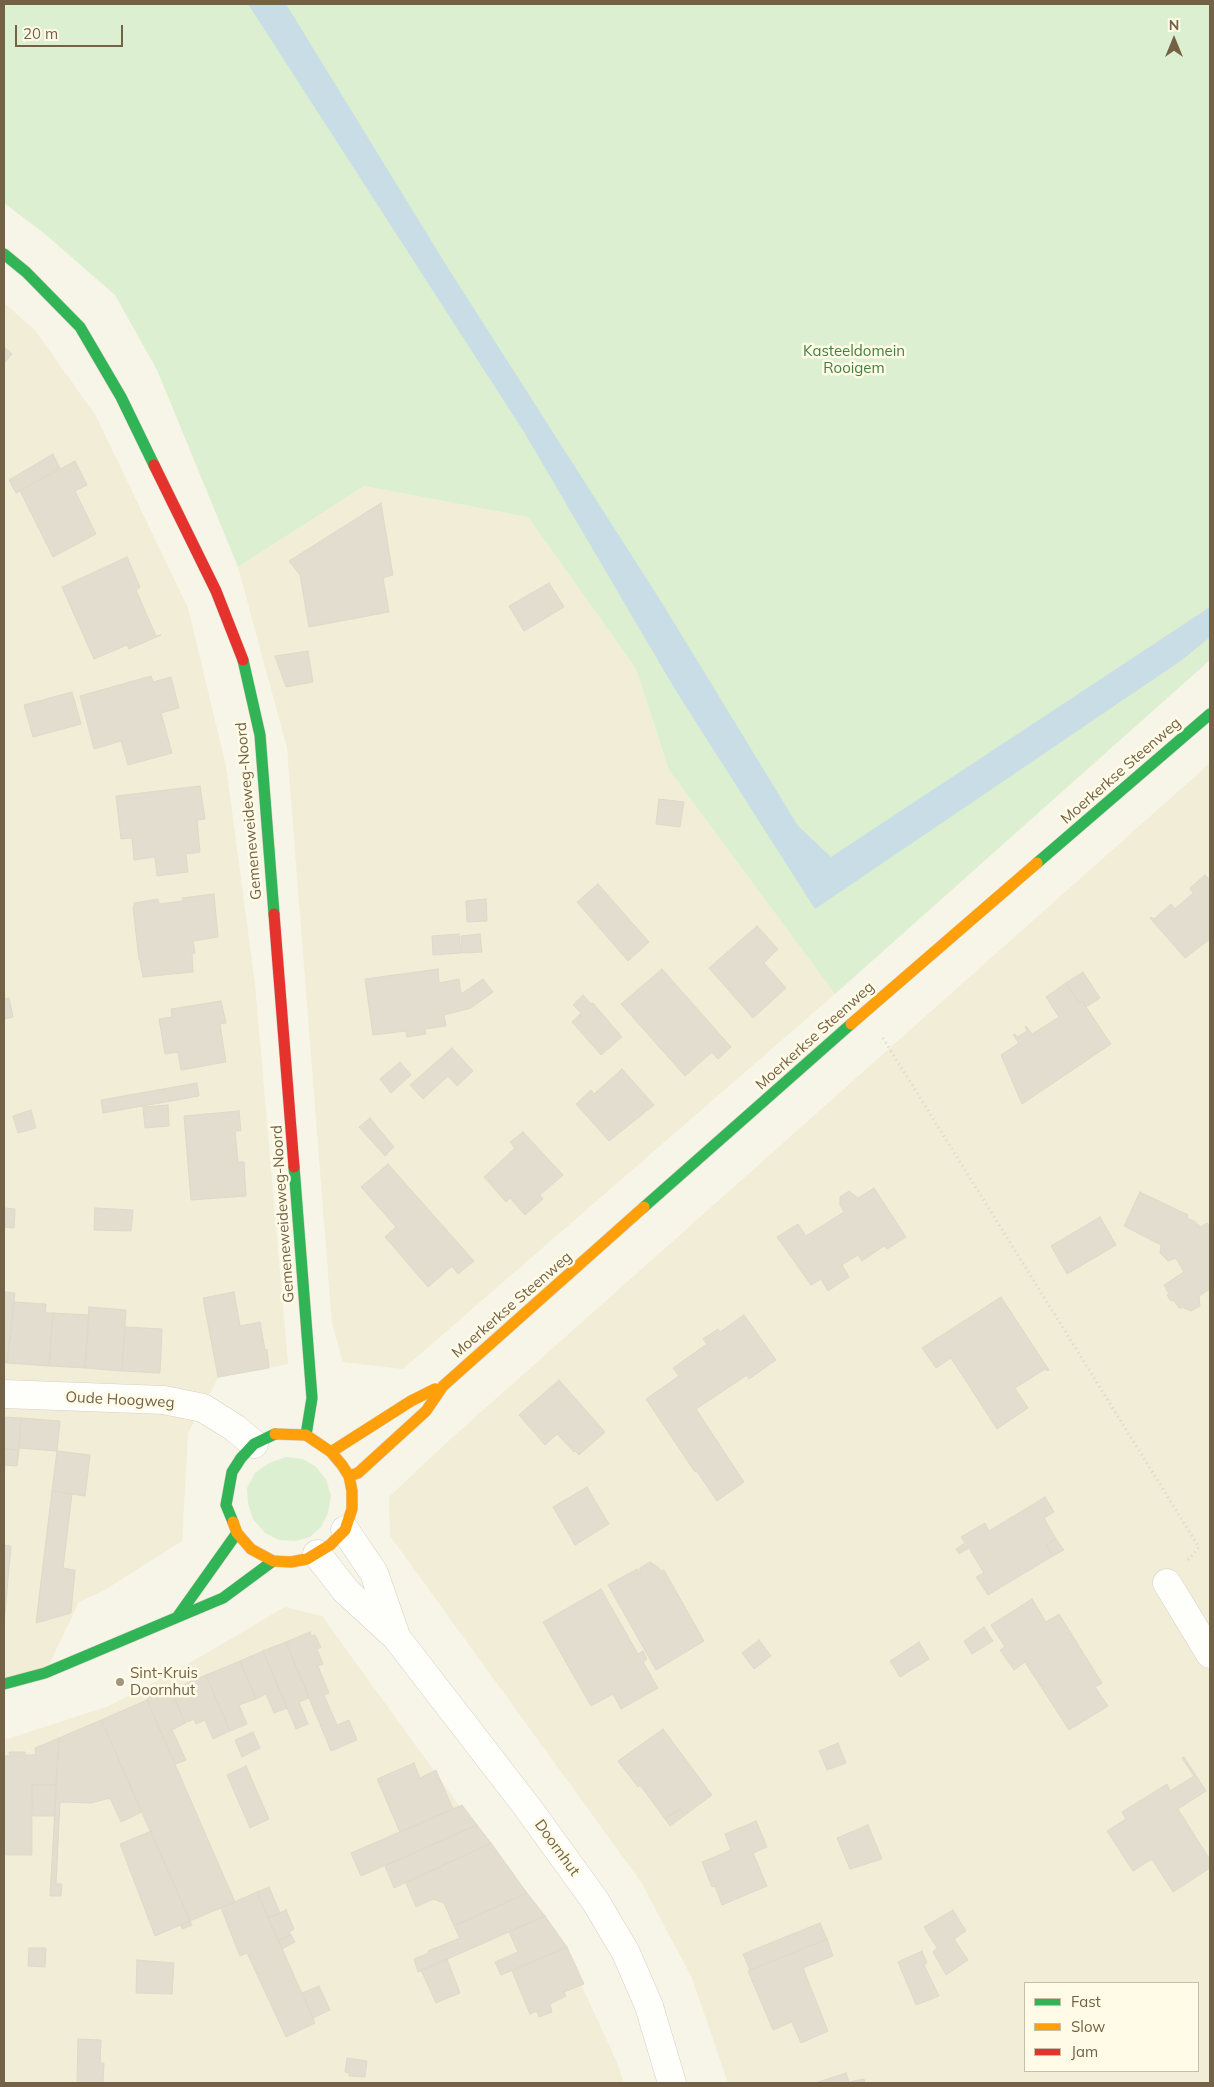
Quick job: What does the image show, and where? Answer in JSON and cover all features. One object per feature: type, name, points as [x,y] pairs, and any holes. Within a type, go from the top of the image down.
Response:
[{"type":"street","name":"Gemeneweideweg-Noord","points":[[4,254],[26,272],[80,327],[121,397],[216,591],[243,661],[260,735],[310,1362],[312,1398],[306,1435]]},
{"type":"street","name":"Moerkerkse Steenweg","points":[[349,1476],[358,1473],[426,1411],[443,1386],[864,1012],[1210,714]]},
{"type":"street","name":"Moerkerkse Steenweg","points":[[331,1452],[411,1400],[443,1386]]},
{"type":"street","name":"Oude Hoogweg","points":[[4,1394],[164,1400],[203,1408],[235,1428],[254,1444]]},
{"type":"street","points":[[275,1434],[306,1435],[331,1452],[349,1476],[352,1491],[352,1509],[345,1530],[317,1554],[307,1560],[291,1562],[273,1561],[251,1549],[237,1532],[226,1505],[232,1472],[241,1458],[254,1444],[275,1434]]},
{"type":"street","name":"Doornhut","points":[[345,1530],[374,1573],[396,1637]]},
{"type":"street","points":[[178,1616],[237,1532]]},
{"type":"street","name":"Doornhut","points":[[317,1554],[346,1591],[396,1637],[528,1808],[596,1902],[626,1953],[648,2006],[672,2083]]},
{"type":"street","points":[[4,1684],[45,1673],[96,1653],[223,1598],[273,1561]]},
{"type":"street","points":[[1168,1583],[1210,1654]]},
{"type":"path","points":[[883,1038],[1199,1548],[1168,1583]]},
{"type":"shaded area","points":[[4,303],[35,330],[96,416],[188,608],[226,766],[255,984],[288,1364],[218,1378],[188,1433],[182,1541],[103,1591],[79,1602],[45,1673],[4,1684]]},
{"type":"shaded area","points":[[364,486],[528,517],[636,669],[669,770],[835,994],[403,1369],[343,1362],[332,1324],[287,748],[238,567]]},
{"type":"shaded area","points":[[1210,763],[1210,2083],[728,2083],[692,1978],[641,1882],[390,1536],[389,1497],[445,1444]]},
{"type":"shaded area","points":[[285,1607],[322,1616],[568,1956],[616,2060],[624,2083],[4,2083],[4,1740],[109,1706],[181,1668]]},
{"type":"green space","name":"Kasteeldomein Rooigem","points":[[4,4],[1210,4],[1210,660],[835,994],[669,770],[636,669],[528,517],[364,486],[238,567],[157,370],[115,295],[45,234],[4,203]]},
{"type":"green space","points":[[286,1457],[303,1459],[316,1467],[326,1479],[331,1496],[328,1513],[321,1527],[310,1537],[296,1541],[279,1540],[265,1533],[253,1519],[248,1504],[247,1488],[255,1473],[269,1463]]},
{"type":"water","points":[[248,4],[286,4],[446,265],[662,603],[798,826],[831,857],[1210,607],[1210,637],[1182,660],[815,909],[676,691],[524,432]]},
{"type":"building","points":[[4,347],[12,354],[4,363]]},
{"type":"building","points":[[53,454],[60,468],[16,493],[9,480]]},
{"type":"building","points":[[75,461],[87,485],[75,491],[96,534],[53,557],[20,491]]},
{"type":"building","points":[[381,503],[393,575],[383,578],[389,612],[309,627],[300,575],[289,561]]},
{"type":"building","points":[[127,557],[140,587],[136,590],[156,636],[161,635],[129,649],[127,645],[94,659],[62,587]]},
{"type":"building","points":[[549,583],[564,607],[524,631],[509,606]]},
{"type":"building","points":[[308,651],[313,682],[286,687],[275,656]]},
{"type":"building","points":[[151,676],[153,682],[171,677],[179,708],[161,713],[172,753],[128,765],[121,741],[94,749],[80,696]]},
{"type":"building","points":[[72,692],[81,724],[33,737],[24,705]]},
{"type":"building","points":[[200,786],[205,819],[197,820],[200,852],[186,854],[188,872],[157,876],[155,857],[134,860],[132,838],[121,839],[116,796]]},
{"type":"building","points":[[659,799],[684,802],[680,827],[656,824]]},
{"type":"building","points":[[1205,875],[1210,880],[1210,939],[1185,958],[1150,918],[1154,919],[1171,904],[1175,909],[1193,893],[1190,888]]},
{"type":"building","points":[[598,884],[649,942],[628,961],[577,902]]},
{"type":"building","points":[[214,894],[218,937],[193,941],[195,953],[192,954],[193,972],[143,977],[139,960],[134,903],[158,899],[159,904],[183,901],[182,898]]},
{"type":"building","points":[[486,899],[487,921],[467,922],[466,901]]},
{"type":"building","points":[[757,926],[778,949],[764,963],[786,988],[753,1018],[709,968]]},
{"type":"building","points":[[459,934],[461,953],[433,955],[432,936]]},
{"type":"building","points":[[480,934],[482,952],[462,953],[461,936]]},
{"type":"building","points":[[438,969],[439,983],[459,979],[461,994],[483,979],[493,992],[471,1008],[444,1015],[446,1026],[425,1029],[426,1034],[407,1037],[406,1031],[373,1035],[365,979]]},
{"type":"building","points":[[662,969],[731,1047],[718,1059],[712,1052],[685,1076],[621,1004]]},
{"type":"building","points":[[1083,972],[1100,998],[1086,1007],[1082,1001],[1079,1003],[1066,983]]},
{"type":"building","points":[[1066,983],[1079,1003],[1082,1001],[1111,1044],[1022,1104],[1001,1055],[1019,1043],[1013,1035],[1015,1034],[1017,1037],[1027,1031],[1026,1026],[1032,1034],[1059,1017],[1046,997]]},
{"type":"building","points":[[583,995],[591,1004],[593,1003],[622,1037],[601,1055],[572,1022],[581,1013],[573,1005]]},
{"type":"building","points":[[9,998],[13,1017],[4,1019],[4,999]]},
{"type":"building","points":[[221,1001],[226,1023],[220,1024],[226,1062],[181,1070],[178,1052],[165,1054],[159,1019],[172,1017],[171,1009]]},
{"type":"building","points":[[452,1048],[473,1071],[457,1086],[448,1076],[423,1099],[410,1085]]},
{"type":"building","points":[[400,1062],[411,1075],[391,1093],[380,1079]]},
{"type":"building","points":[[622,1069],[654,1105],[609,1141],[576,1104],[591,1090],[594,1094]]},
{"type":"building","points":[[197,1083],[199,1096],[103,1113],[101,1100]]},
{"type":"building","points":[[168,1105],[169,1126],[145,1128],[143,1107]]},
{"type":"building","points":[[31,1110],[36,1128],[18,1133],[13,1116]]},
{"type":"building","points":[[239,1111],[241,1131],[235,1131],[238,1162],[244,1162],[246,1196],[191,1200],[184,1116]]},
{"type":"building","points":[[370,1118],[394,1147],[385,1156],[359,1127]]},
{"type":"building","points":[[523,1132],[563,1175],[540,1195],[543,1199],[525,1215],[510,1198],[506,1202],[484,1177],[515,1148],[510,1142]]},
{"type":"building","points":[[388,1164],[474,1261],[458,1274],[452,1266],[428,1287],[385,1237],[396,1227],[361,1187]]},
{"type":"building","points":[[874,1188],[906,1237],[887,1249],[884,1246],[862,1261],[858,1255],[842,1265],[849,1277],[828,1291],[821,1279],[811,1285],[777,1237],[798,1224],[806,1236],[844,1212],[840,1205],[840,1197],[849,1191],[858,1198]]},
{"type":"building","points":[[1140,1192],[1188,1215],[1187,1218],[1201,1227],[1207,1223],[1210,1227],[1210,1289],[1199,1296],[1200,1306],[1191,1311],[1182,1307],[1180,1309],[1173,1300],[1171,1301],[1164,1285],[1184,1272],[1176,1258],[1168,1261],[1160,1253],[1161,1245],[1124,1226]]},
{"type":"building","points":[[4,1208],[15,1209],[14,1228],[4,1227]]},
{"type":"building","points":[[95,1208],[133,1210],[131,1231],[94,1230]]},
{"type":"building","points":[[1100,1217],[1116,1245],[1067,1274],[1051,1246]]},
{"type":"building","points":[[4,1292],[15,1293],[7,1363],[4,1363]]},
{"type":"building","points":[[234,1292],[240,1326],[260,1322],[265,1350],[267,1349],[269,1368],[218,1377],[203,1298]]},
{"type":"building","points":[[1001,1297],[1049,1370],[1045,1369],[1015,1388],[1028,1408],[997,1429],[951,1358],[936,1368],[922,1348]]},
{"type":"building","points":[[14,1302],[46,1304],[45,1313],[53,1313],[49,1366],[7,1363]]},
{"type":"building","points":[[89,1307],[126,1310],[122,1371],[85,1368]]},
{"type":"building","points":[[53,1313],[89,1315],[85,1368],[49,1366]]},
{"type":"building","points":[[744,1315],[776,1360],[749,1379],[747,1375],[696,1409],[744,1482],[717,1501],[646,1399],[679,1376],[673,1368],[707,1344],[703,1339],[718,1329],[720,1332]]},
{"type":"building","points":[[125,1327],[162,1329],[160,1373],[122,1371]]},
{"type":"building","points":[[559,1380],[605,1432],[579,1455],[557,1434],[545,1445],[519,1415]]},
{"type":"building","points":[[4,1417],[21,1418],[19,1450],[4,1449]]},
{"type":"building","points":[[21,1418],[60,1421],[57,1451],[19,1448]]},
{"type":"building","points":[[4,1449],[19,1450],[17,1466],[4,1465]]},
{"type":"building","points":[[57,1451],[90,1455],[85,1496],[52,1491]]},
{"type":"building","points":[[587,1487],[609,1524],[575,1545],[553,1507]]},
{"type":"building","points":[[52,1491],[72,1494],[63,1568],[75,1570],[71,1613],[36,1623]]},
{"type":"building","points":[[1045,1497],[1054,1512],[1044,1518],[1056,1539],[1046,1545],[1053,1556],[988,1595],[976,1577],[984,1573],[969,1548],[959,1554],[956,1549],[965,1543],[961,1537],[985,1523],[989,1531]]},
{"type":"building","points":[[1056,1539],[1064,1550],[1053,1556],[1046,1545]]},
{"type":"building","points":[[4,1545],[11,1546],[4,1624]]},
{"type":"building","points":[[650,1562],[661,1571],[664,1570],[704,1641],[656,1670],[608,1585],[637,1569],[640,1574],[640,1568]]},
{"type":"building","points":[[601,1589],[638,1654],[643,1651],[647,1659],[643,1662],[658,1688],[621,1709],[613,1694],[591,1706],[543,1622]]},
{"type":"building","points":[[1032,1599],[1046,1622],[1059,1614],[1102,1683],[1095,1687],[1108,1706],[1069,1730],[1025,1662],[1014,1670],[1000,1650],[1005,1647],[991,1625]]},
{"type":"building","points":[[984,1627],[993,1641],[972,1654],[964,1641]]},
{"type":"building","points":[[310,1632],[311,1636],[315,1635],[321,1647],[317,1649],[323,1664],[318,1666],[329,1693],[324,1695],[337,1725],[349,1720],[357,1740],[331,1751],[286,1642]]},
{"type":"building","points":[[759,1640],[771,1656],[754,1669],[742,1653]]},
{"type":"building","points":[[286,1642],[309,1698],[299,1702],[308,1724],[296,1729],[263,1651]]},
{"type":"building","points":[[919,1642],[929,1659],[900,1677],[890,1661]]},
{"type":"building","points":[[263,1651],[287,1708],[274,1713],[266,1694],[256,1699],[240,1661]]},
{"type":"building","points":[[240,1661],[256,1699],[239,1705],[247,1724],[230,1731],[206,1675]]},
{"type":"building","points":[[206,1675],[230,1731],[213,1739],[205,1720],[196,1724],[194,1719],[185,1723],[171,1690]]},
{"type":"building","points":[[171,1690],[185,1723],[172,1730],[186,1760],[175,1764],[147,1700],[150,1696]]},
{"type":"building","points":[[147,1700],[235,1902],[190,1921],[101,1720]]},
{"type":"building","points":[[101,1720],[142,1812],[121,1822],[110,1798],[91,1803],[60,1802],[56,1884],[62,1884],[61,1896],[50,1896],[59,1738]]},
{"type":"building","points":[[663,1729],[712,1795],[685,1815],[680,1809],[665,1819],[640,1785],[638,1787],[618,1761]]},
{"type":"building","points":[[253,1732],[260,1748],[242,1757],[235,1740]]},
{"type":"building","points":[[59,1738],[56,1785],[32,1785],[32,1855],[6,1855],[6,1837],[4,1837],[4,1756],[10,1756],[9,1752],[25,1752],[25,1755],[36,1755],[35,1748]]},
{"type":"building","points":[[838,1743],[846,1763],[827,1770],[819,1751]]},
{"type":"building","points":[[1184,1757],[1206,1791],[1178,1809],[1210,1860],[1210,1868],[1173,1892],[1152,1859],[1133,1871],[1107,1831],[1126,1819],[1122,1812],[1167,1784],[1170,1791],[1194,1776],[1182,1758]]},
{"type":"building","points":[[414,1763],[420,1778],[436,1770],[453,1809],[400,1832],[377,1779]]},
{"type":"building","points":[[246,1766],[269,1819],[250,1828],[227,1775]]},
{"type":"building","points":[[32,1785],[56,1785],[54,1816],[33,1816]]},
{"type":"building","points":[[462,1805],[477,1825],[361,1876],[351,1853]]},
{"type":"building","points":[[680,1809],[685,1815],[670,1826],[665,1819]]},
{"type":"building","points":[[756,1821],[767,1847],[753,1853],[767,1886],[722,1905],[715,1886],[712,1887],[702,1862],[731,1850],[725,1834]]},
{"type":"building","points":[[477,1825],[491,1843],[394,1888],[385,1866]]},
{"type":"building","points":[[868,1825],[882,1859],[850,1869],[837,1838]]},
{"type":"building","points":[[151,1831],[190,1921],[155,1936],[120,1844]]},
{"type":"building","points":[[491,1843],[527,1893],[454,1926],[444,1903],[433,1899],[416,1907],[406,1883]]},
{"type":"building","points":[[269,1887],[280,1913],[268,1918],[257,1892]]},
{"type":"building","points":[[257,1892],[315,2023],[286,2037],[247,1953],[240,1956],[221,1908]]},
{"type":"building","points":[[527,1893],[545,1916],[418,1972],[414,1959],[460,1938],[454,1926]]},
{"type":"building","points":[[286,1910],[294,1929],[289,1932],[291,1935],[278,1941],[268,1918]]},
{"type":"building","points":[[953,1910],[966,1931],[954,1939],[968,1960],[946,1975],[933,1952],[937,1948],[924,1927]]},
{"type":"building","points":[[545,1916],[567,1947],[501,1975],[495,1962],[518,1952],[509,1932]]},
{"type":"building","points":[[190,1921],[192,1925],[182,1929],[181,1925]]},
{"type":"building","points":[[820,1923],[827,1939],[750,1970],[743,1954]]},
{"type":"building","points":[[291,1935],[295,1942],[282,1949],[278,1941]]},
{"type":"building","points":[[827,1939],[833,1956],[803,1968],[828,2031],[801,2043],[792,2022],[773,2030],[748,1971]]},
{"type":"building","points":[[567,1947],[584,1984],[564,1992],[566,1996],[550,2004],[552,2012],[539,2017],[537,2011],[530,2014],[512,1971]]},
{"type":"building","points":[[29,1948],[46,1948],[45,1967],[28,1966]]},
{"type":"building","points":[[922,1951],[927,1963],[924,1965],[939,1996],[916,2005],[898,1962]]},
{"type":"building","points":[[447,1959],[460,1993],[436,2003],[421,1970]]},
{"type":"building","points":[[137,1960],[174,1963],[172,1994],[136,1993]]},
{"type":"building","points":[[319,1986],[330,2010],[313,2018],[302,1993]]},
{"type":"building","points":[[78,2039],[101,2040],[100,2063],[104,2063],[103,2083],[77,2083]]},
{"type":"building","points":[[347,2058],[367,2061],[365,2077],[349,2076],[349,2073],[345,2072]]},
{"type":"building","points":[[846,2073],[849,2082],[864,2079],[865,2083],[815,2083]]},
{"type":"traffic: fast","points":[[4,254],[26,272],[80,327],[121,397],[154,465]]},
{"type":"traffic: fast","points":[[243,660],[260,735],[274,914]]},
{"type":"traffic: fast","points":[[1037,863],[1210,714]]},
{"type":"traffic: fast","points":[[644,1207],[851,1024]]},
{"type":"traffic: fast","points":[[294,1167],[312,1398],[306,1435]]},
{"type":"traffic: fast","points":[[233,1522],[226,1505],[232,1472],[241,1458],[254,1444],[275,1434]]},
{"type":"traffic: fast","points":[[178,1616],[237,1533]]},
{"type":"traffic: fast","points":[[4,1684],[45,1673],[223,1598],[273,1561]]},
{"type":"traffic: slow","points":[[851,1024],[1037,863]]},
{"type":"traffic: slow","points":[[349,1476],[358,1473],[426,1411],[443,1386],[644,1207]]},
{"type":"traffic: slow","points":[[331,1452],[411,1401],[435,1389]]},
{"type":"traffic: slow","points":[[233,1522],[237,1533],[251,1549],[273,1561],[291,1562],[307,1559],[330,1545],[345,1530],[352,1509],[352,1491],[349,1476],[342,1465],[331,1452],[306,1435],[275,1434]]},
{"type":"traffic: jam","points":[[154,465],[216,591],[243,660]]},
{"type":"traffic: jam","points":[[274,914],[294,1167]]},
{"type":"place","name":"Sint-Kruis Doornhut","points":[[120,1682]]}]
